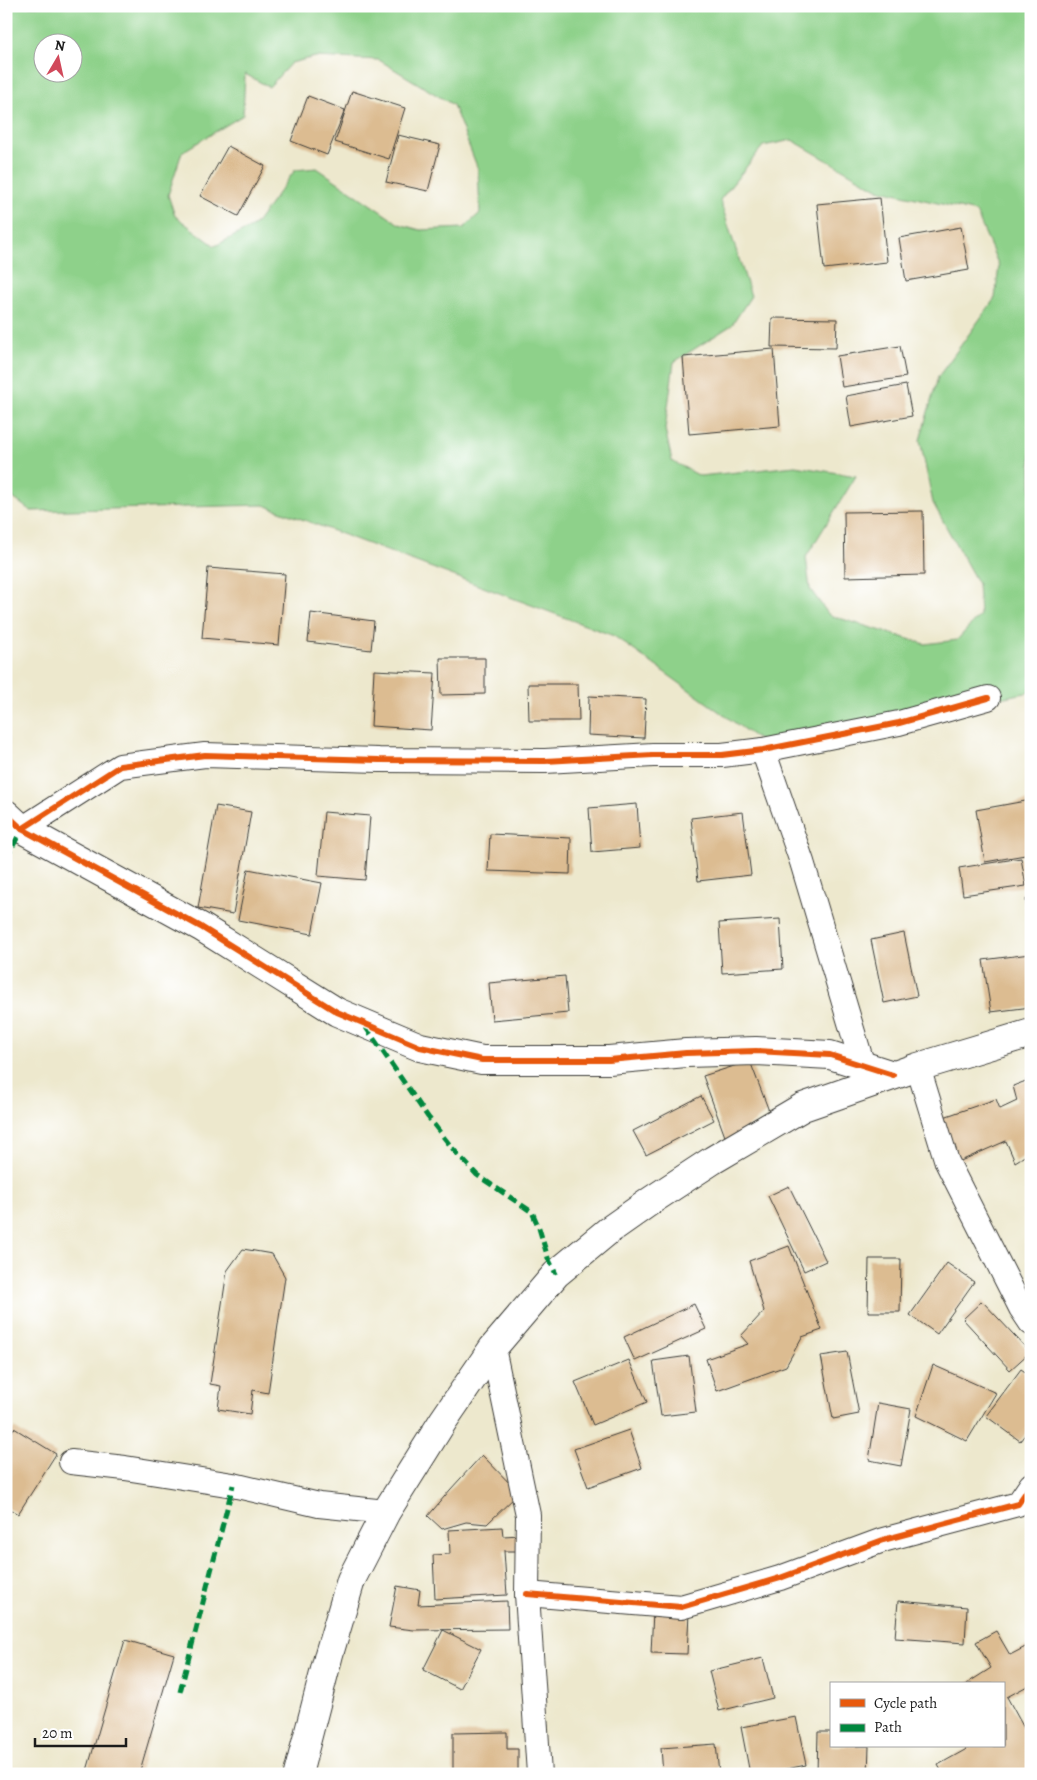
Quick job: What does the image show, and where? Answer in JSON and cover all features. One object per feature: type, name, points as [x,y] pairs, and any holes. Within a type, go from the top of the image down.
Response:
[{"type":"main road","points":[[14,822],[201,928],[337,1012],[420,1047],[482,1060],[609,1060],[686,1053],[756,1051],[830,1055],[863,1066],[906,1071]]},
{"type":"main road","points":[[298,1774],[329,1654],[351,1580],[386,1512],[443,1421],[493,1348],[556,1274],[608,1231],[652,1200],[713,1160],[803,1107],[906,1071],[1031,1033]]},
{"type":"street","points":[[14,822],[120,766],[205,755],[379,760],[545,761],[652,755],[722,755],[763,750],[899,724],[988,698]]},
{"type":"street","points":[[763,750],[802,862],[863,1066]]},
{"type":"street","points":[[906,1071],[947,1162],[1021,1308],[1031,1323]]},
{"type":"street","points":[[493,1348],[528,1515],[527,1594],[539,1774]]},
{"type":"street","points":[[71,1462],[125,1468],[233,1485],[319,1505],[386,1512]]},
{"type":"street","points":[[527,1594],[681,1607],[780,1578],[883,1540],[1018,1504],[1031,1485]]},
{"type":"green space","points":[[6,6],[1031,6],[1031,692],[763,743],[614,636],[264,505],[31,511],[6,493]],"holes":[[[315,57],[379,60],[453,105],[478,169],[480,213],[464,228],[420,230],[399,224],[317,168],[295,170],[255,225],[215,246],[175,216],[168,195],[182,152],[243,115],[245,74],[269,87],[291,63]],[[792,140],[877,189],[976,212],[999,266],[995,298],[938,377],[920,440],[933,503],[978,584],[980,615],[957,640],[925,644],[829,615],[810,589],[806,557],[856,476],[795,466],[700,476],[672,461],[665,429],[674,362],[732,325],[751,296],[720,200],[763,146]]]},
{"type":"building","points":[[352,91],[405,108],[389,159],[335,142]]},
{"type":"building","points":[[308,96],[345,110],[327,155],[291,141]]},
{"type":"building","points":[[398,135],[440,145],[428,191],[386,182]]},
{"type":"building","points":[[228,146],[265,166],[238,216],[200,196]]},
{"type":"building","points":[[880,198],[887,262],[824,269],[817,204]]},
{"type":"building","points":[[961,227],[969,270],[906,281],[899,238]]},
{"type":"building","points":[[772,318],[837,319],[836,348],[771,347]]},
{"type":"building","points":[[900,346],[906,377],[842,387],[837,356]]},
{"type":"building","points":[[774,349],[780,426],[689,434],[683,357]]},
{"type":"building","points":[[906,385],[912,416],[851,427],[846,396]]},
{"type":"building","points":[[923,511],[924,575],[845,577],[844,512]]},
{"type":"building","points":[[208,568],[285,574],[279,645],[202,638]]},
{"type":"building","points":[[311,613],[374,621],[371,650],[308,642]]},
{"type":"building","points":[[440,658],[485,658],[485,694],[441,695]]},
{"type":"building","points":[[374,670],[435,673],[431,730],[371,726]]},
{"type":"building","points":[[528,684],[578,684],[579,721],[529,721]]},
{"type":"building","points":[[589,696],[646,699],[644,738],[588,735]]},
{"type":"building","points":[[1031,800],[1031,854],[985,862],[976,810]]},
{"type":"building","points":[[637,804],[640,848],[592,852],[589,808]]},
{"type":"building","points":[[216,806],[251,812],[233,914],[198,908]]},
{"type":"building","points":[[324,812],[370,816],[365,880],[318,876]]},
{"type":"building","points":[[743,812],[751,875],[698,881],[691,818]]},
{"type":"building","points":[[490,834],[571,838],[570,874],[488,871]]},
{"type":"building","points":[[1021,858],[1026,886],[963,895],[959,868]]},
{"type":"building","points":[[248,869],[322,883],[312,934],[238,920]]},
{"type":"building","points":[[1026,899],[1031,899],[1031,945],[1029,945]]},
{"type":"building","points":[[780,919],[783,969],[722,973],[719,923]]},
{"type":"building","points":[[904,933],[917,996],[884,1003],[871,940]]},
{"type":"building","points":[[1030,954],[1031,1007],[991,1012],[983,960]]},
{"type":"building","points":[[565,976],[568,1013],[492,1020],[489,983]]},
{"type":"building","points":[[750,1061],[769,1111],[727,1142],[703,1076]]},
{"type":"building","points":[[1031,1079],[1031,1152],[1015,1162],[1006,1141],[956,1163],[938,1119],[996,1099],[1000,1109],[1017,1101],[1013,1086]]},
{"type":"building","points":[[701,1096],[714,1120],[646,1155],[633,1131]]},
{"type":"building","points":[[789,1186],[826,1261],[804,1271],[768,1196]]},
{"type":"building","points":[[789,1246],[822,1330],[802,1337],[786,1366],[717,1391],[706,1359],[748,1344],[741,1336],[764,1311],[749,1261]]},
{"type":"building","points":[[243,1249],[272,1254],[285,1277],[268,1393],[253,1390],[250,1414],[218,1409],[221,1386],[210,1384],[227,1271]]},
{"type":"building","points":[[869,1259],[901,1259],[900,1312],[868,1312]]},
{"type":"building","points":[[947,1263],[974,1282],[937,1334],[910,1315]]},
{"type":"building","points":[[982,1301],[1030,1352],[1010,1370],[963,1319]]},
{"type":"building","points":[[694,1304],[706,1329],[635,1361],[624,1337]]},
{"type":"building","points":[[847,1352],[859,1414],[833,1419],[821,1356]]},
{"type":"building","points":[[689,1356],[696,1412],[661,1416],[653,1361]]},
{"type":"building","points":[[629,1360],[647,1402],[593,1425],[575,1382]]},
{"type":"building","points":[[933,1365],[996,1393],[967,1441],[916,1416]]},
{"type":"building","points":[[1021,1369],[1031,1376],[1031,1427],[1020,1441],[986,1416]]},
{"type":"building","points":[[878,1403],[911,1409],[901,1466],[869,1460]]},
{"type":"building","points":[[14,1428],[56,1454],[18,1514],[6,1507],[6,1440]]},
{"type":"building","points":[[629,1430],[642,1468],[588,1487],[574,1449]]},
{"type":"building","points":[[482,1455],[519,1493],[487,1524],[466,1522],[442,1529],[428,1516]]},
{"type":"building","points":[[502,1527],[503,1536],[521,1535],[522,1551],[504,1551],[507,1595],[435,1599],[433,1555],[450,1554],[449,1530]]},
{"type":"building","points":[[397,1586],[420,1590],[418,1605],[507,1601],[508,1629],[414,1630],[389,1627]]},
{"type":"building","points":[[898,1601],[967,1607],[965,1643],[895,1638]]},
{"type":"building","points":[[653,1611],[689,1613],[687,1654],[651,1653]]},
{"type":"building","points":[[443,1630],[481,1649],[460,1689],[423,1670]]},
{"type":"building","points":[[996,1631],[1010,1655],[1031,1644],[1031,1684],[1007,1697],[1031,1741],[1031,1769],[1023,1774],[943,1774],[938,1765],[968,1748],[1004,1748],[1004,1682],[969,1682],[991,1668],[976,1642]]},
{"type":"building","points":[[125,1640],[174,1654],[139,1774],[86,1774]]},
{"type":"building","points":[[763,1658],[773,1698],[719,1711],[709,1671]]},
{"type":"building","points":[[796,1717],[806,1765],[762,1774],[750,1774],[741,1727]]},
{"type":"building","points":[[507,1732],[507,1749],[518,1749],[518,1774],[453,1774],[453,1733]]},
{"type":"building","points":[[818,1732],[830,1732],[830,1748],[869,1748],[868,1774],[817,1773]]},
{"type":"building","points":[[716,1744],[719,1774],[663,1774],[661,1748]]},
{"type":"marked path","points":[[6,859],[22,829]]},
{"type":"marked path","points":[[365,1026],[428,1117],[453,1149],[477,1175],[532,1212],[548,1258],[556,1274]]},
{"type":"marked path","points":[[180,1692],[233,1485]]},
{"type":"cycle path","points":[[22,829],[120,766],[205,755],[379,760],[545,761],[653,755],[722,755],[763,750],[899,723],[988,698]]},
{"type":"cycle path","points":[[6,814],[22,829],[201,927],[337,1012],[420,1047],[482,1060],[609,1060],[686,1053],[756,1051],[830,1055],[893,1075]]},
{"type":"cycle path","points":[[527,1594],[681,1607],[780,1578],[883,1540],[1018,1504],[1031,1485]]}]
